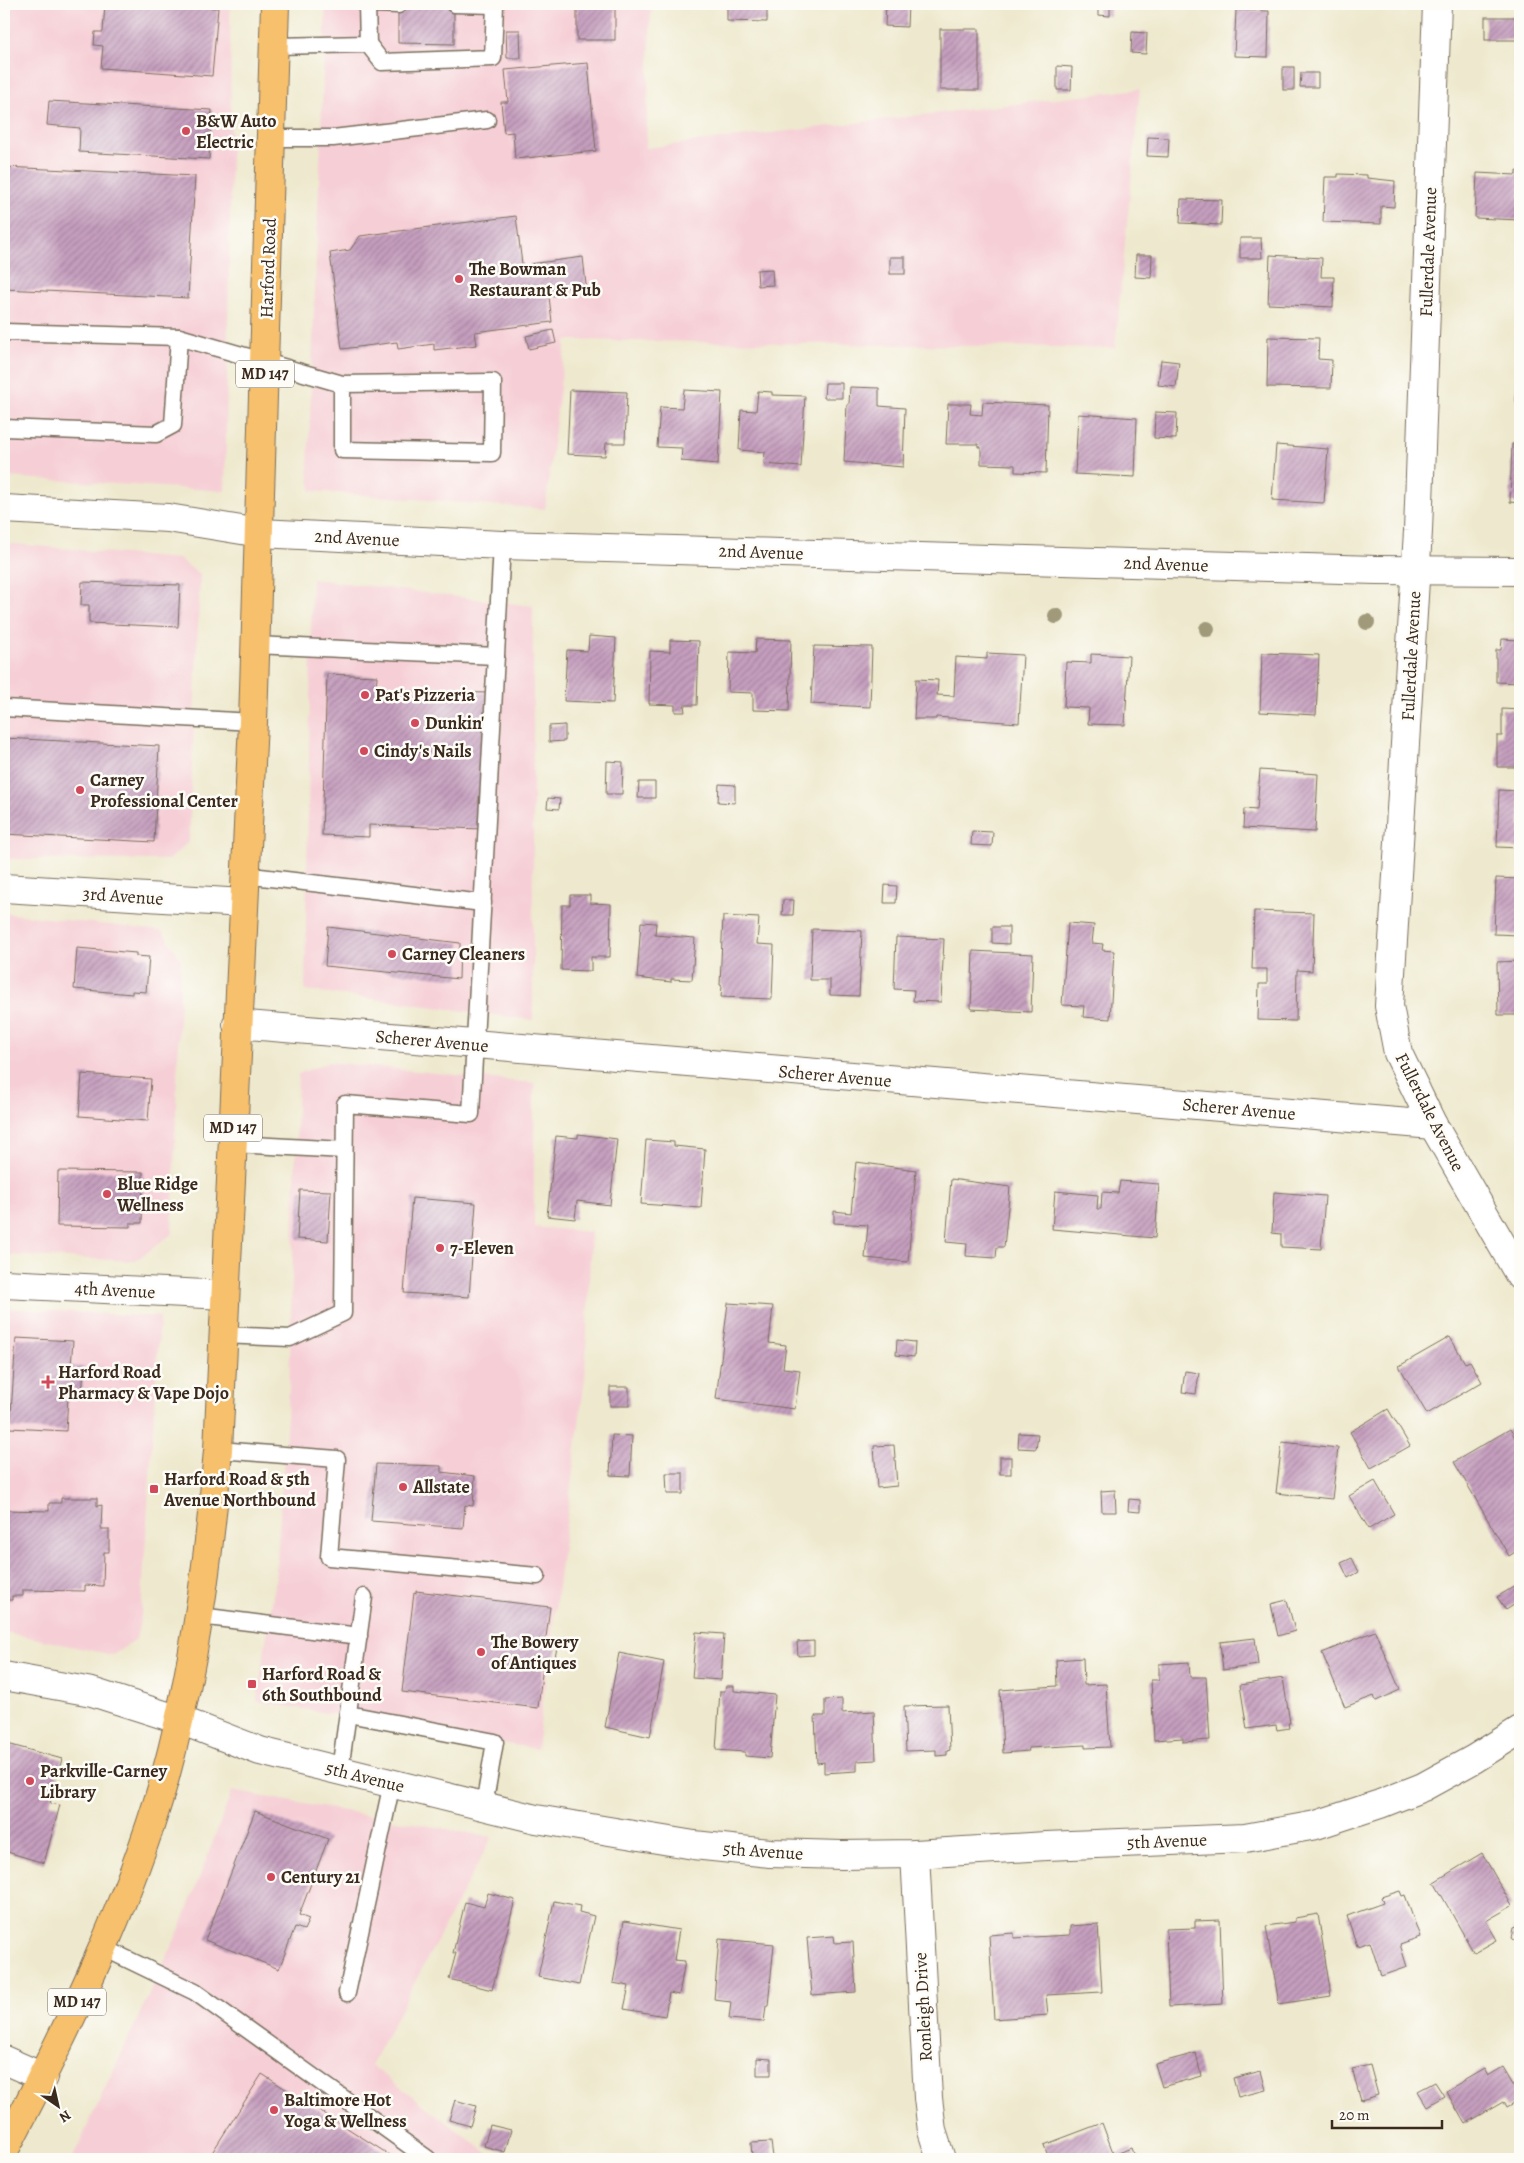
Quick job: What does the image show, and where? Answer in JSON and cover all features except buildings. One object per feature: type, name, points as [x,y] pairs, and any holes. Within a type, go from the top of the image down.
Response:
[{"type":"main road","name":"Harford Road","points":[[260,533],[275,4]]},
{"type":"main road","name":"MD 147","points":[[4,2151],[43,2078],[102,1947],[141,1850],[164,1782],[180,1720],[200,1616],[211,1537],[218,1450],[244,875],[253,722],[260,533]]},
{"type":"street","name":"Fullerdale Avenue","points":[[1436,4],[1416,570],[1389,1006],[1398,1053],[1433,1125],[1520,1276]]},
{"type":"street","name":"2nd Avenue","points":[[4,509],[168,518],[260,533],[502,545],[1416,570],[1520,571]]},
{"type":"street","name":"3rd Avenue","points":[[4,888],[243,904]]},
{"type":"street","name":"Scherer Avenue","points":[[238,1024],[1433,1125]]},
{"type":"street","name":"4th Avenue","points":[[4,1284],[225,1295]]},
{"type":"street","name":"5th Avenue","points":[[4,1676],[92,1692],[180,1720],[260,1751],[536,1819],[703,1846],[770,1853],[914,1854],[1056,1845],[1245,1838],[1316,1825],[1380,1804],[1423,1786],[1474,1759],[1520,1730]]},
{"type":"street","name":"Ronleigh Drive","points":[[914,1854],[928,2098],[932,2131],[941,2159]]},
{"type":"street","points":[[4,2060],[43,2078]]},
{"type":"lane","points":[[367,4],[368,44],[382,62],[492,58],[495,4],[454,4]]},
{"type":"lane","points":[[374,4],[398,5]]},
{"type":"lane","points":[[274,46],[368,44]]},
{"type":"lane","points":[[272,138],[333,138],[487,120]]},
{"type":"lane","points":[[4,332],[179,337],[342,384],[493,382],[492,453],[342,450],[342,384]]},
{"type":"lane","points":[[4,428],[156,434],[173,425],[179,337]]},
{"type":"lane","points":[[223,1335],[290,1338],[343,1313],[345,1104],[471,1114],[502,545]]},
{"type":"lane","points":[[255,645],[496,656]]},
{"type":"lane","points":[[4,708],[253,722]]},
{"type":"lane","points":[[244,875],[483,903]]},
{"type":"lane","points":[[232,1144],[344,1150]]},
{"type":"lane","points":[[218,1450],[337,1459],[329,1557],[538,1576]]},
{"type":"lane","points":[[340,1770],[364,1597]]},
{"type":"lane","points":[[200,1616],[360,1636]]},
{"type":"lane","points":[[348,1714],[495,1742],[484,1806]]},
{"type":"lane","points":[[346,1993],[392,1783]]},
{"type":"lane","points":[[102,1947],[195,1992],[428,2159]]},
{"type":"shaded area","points":[[4,4],[230,4],[231,156],[225,491],[4,477]]},
{"type":"shaded area","points":[[326,4],[651,4],[646,148],[1140,89],[1115,348],[566,340],[545,509],[311,491],[308,469]]},
{"type":"shaded area","points":[[4,543],[179,559],[200,575],[189,841],[169,860],[4,859]]},
{"type":"shaded area","points":[[312,579],[533,606],[533,1020],[305,990]]},
{"type":"shaded area","points":[[4,913],[162,931],[181,959],[172,1234],[135,1261],[4,1255]]},
{"type":"shaded area","points":[[329,1062],[534,1083],[534,1227],[591,1232],[585,1378],[537,1749],[257,1701],[276,1575],[289,1387],[298,1074]]},
{"type":"shaded area","points":[[4,1308],[160,1317],[141,1615],[136,1639],[113,1655],[4,1632]]},
{"type":"shaded area","points":[[232,1791],[492,1837],[371,2065],[495,2159],[72,2159],[181,1926]]},
{"type":"place","name":"B&W Auto Electric","points":[[186,131]]},
{"type":"place","name":"The Bowman Restaurant & Pub","points":[[459,279]]},
{"type":"place","name":"Pat's Pizzeria","points":[[365,695]]},
{"type":"place","name":"Dunkin'","points":[[415,723]]},
{"type":"place","name":"Cindy's Nails","points":[[364,751]]},
{"type":"place","name":"Carney Professional Center","points":[[80,790]]},
{"type":"place","name":"Carney Cleaners","points":[[392,954]]},
{"type":"place","name":"Blue Ridge Wellness","points":[[107,1194]]},
{"type":"place","name":"7-Eleven","points":[[440,1248]]},
{"type":"place","name":"Harford Road Pharmacy & Vape Dojo","points":[[48,1382]]},
{"type":"place","name":"Allstate","points":[[403,1487]]},
{"type":"place","name":"Harford Road & 5th Avenue Northbound","points":[[154,1489]]},
{"type":"place","name":"The Bowery of Antiques","points":[[481,1652]]},
{"type":"place","name":"Harford Road & 6th Southbound","points":[[252,1684]]},
{"type":"place","name":"Parkville-Carney Library","points":[[30,1781]]},
{"type":"place","name":"Century 21","points":[[271,1877]]},
{"type":"place","name":"Baltimore Hot Yoga & Wellness","points":[[274,2110]]}]
